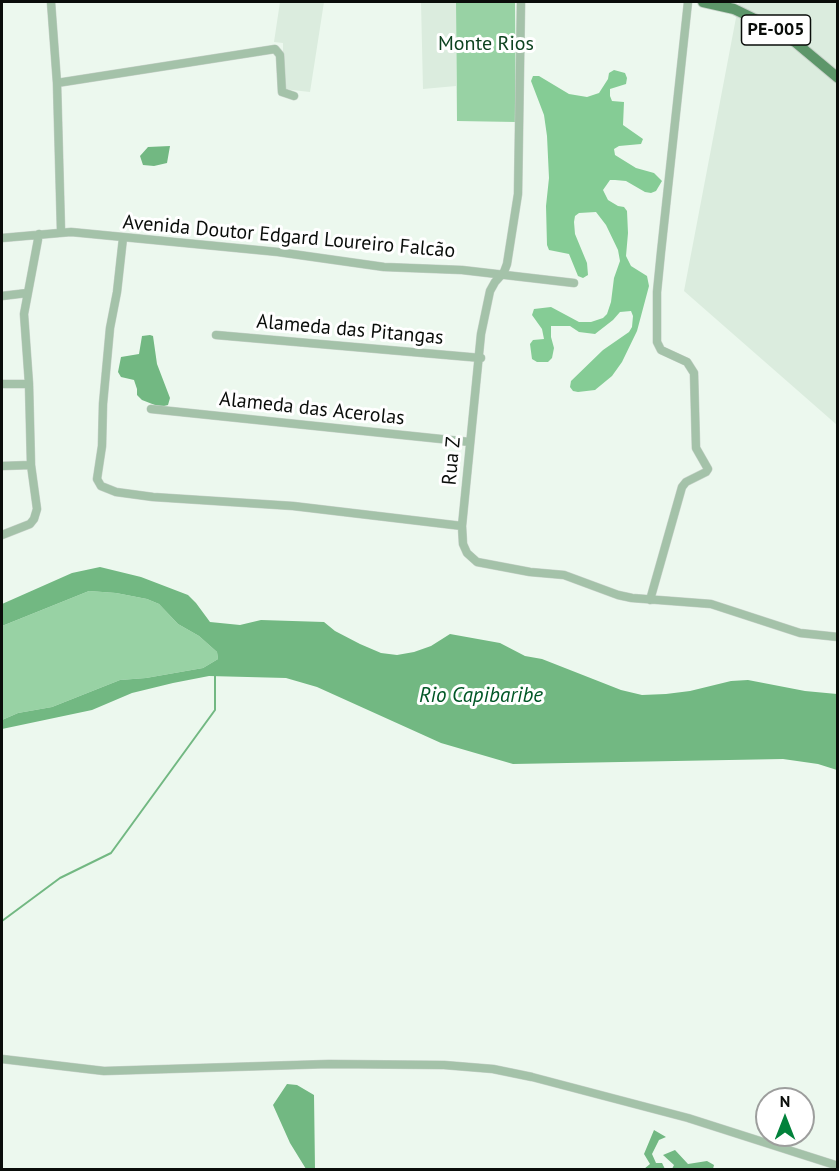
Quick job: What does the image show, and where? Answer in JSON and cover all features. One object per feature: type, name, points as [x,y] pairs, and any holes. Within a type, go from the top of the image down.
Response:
[{"type":"main road","name":"PE-005","points":[[703,2],[734,9],[771,27],[795,42],[837,78]]},
{"type":"street","points":[[51,2],[57,83],[62,231]]},
{"type":"street","name":"Rua Z","points":[[521,2],[518,194],[507,264],[490,291],[485,310],[462,526],[463,544],[467,553],[477,562],[530,572],[564,575],[579,579],[603,591],[650,600]]},
{"type":"street","points":[[688,2],[657,292],[657,342],[661,350],[687,362],[694,373],[696,448],[708,469],[682,487],[650,600],[711,604],[800,633],[837,637]]},
{"type":"street","points":[[57,83],[275,49],[280,56],[282,92],[294,96]]},
{"type":"street","name":"Avenida Doutor Edgard Loureiro Falcão","points":[[2,238],[62,231],[279,252],[384,267],[462,270],[574,284]]},
{"type":"street","points":[[2,535],[30,524],[37,509],[31,465],[24,314],[39,234]]},
{"type":"street","points":[[123,238],[110,328],[103,404],[102,446],[98,473],[101,486],[116,492],[153,497],[292,506],[462,526]]},
{"type":"street","points":[[2,296],[27,293]]},
{"type":"street","name":"Alameda das Pitangas","points":[[216,335],[481,358]]},
{"type":"street","points":[[2,384],[29,384]]},
{"type":"street","name":"Alameda das Acerolas","points":[[151,409],[470,442]]},
{"type":"street","points":[[2,466],[31,465]]},
{"type":"street","points":[[2,1059],[104,1071],[329,1064],[444,1065],[493,1069],[688,1118],[837,1167]]},
{"type":"shaded area","points":[[280,2],[324,2],[310,92],[283,89],[283,43],[274,42]]},
{"type":"shaded area","points":[[421,2],[456,2],[456,86],[423,89]]},
{"type":"shaded area","points":[[739,2],[837,2],[837,425],[684,291]]},
{"type":"shaded area","points":[[614,70],[625,73],[627,78],[626,84],[610,89],[612,101],[624,102],[623,125],[643,139],[641,144],[619,146],[614,149],[615,155],[636,168],[654,173],[662,181],[656,191],[651,193],[626,181],[615,180],[610,180],[603,190],[608,200],[624,207],[627,211],[626,256],[631,266],[647,276],[649,286],[637,331],[622,362],[612,376],[595,390],[578,392],[573,391],[570,387],[571,381],[603,350],[629,332],[633,316],[631,311],[620,312],[595,334],[579,332],[570,326],[551,326],[554,348],[552,358],[548,362],[537,362],[532,359],[530,344],[533,340],[544,339],[542,329],[532,315],[534,309],[551,307],[579,322],[591,322],[603,318],[611,302],[614,278],[620,261],[618,250],[606,225],[596,212],[579,213],[575,216],[574,222],[575,234],[587,263],[588,275],[583,278],[578,276],[569,254],[549,250],[546,206],[549,178],[547,136],[544,115],[531,81],[533,76],[539,76],[569,94],[587,97],[599,93],[609,73]]},
{"type":"green space","name":"Monte Rios","points":[[456,2],[515,2],[516,122],[457,121]]},
{"type":"green space","points":[[89,591],[116,593],[147,599],[159,604],[178,624],[199,636],[217,652],[218,659],[203,668],[120,680],[52,707],[18,713],[2,720],[2,626]]},
{"type":"water","points":[[170,146],[167,163],[154,166],[143,165],[140,156],[148,147]]},
{"type":"water","points":[[142,336],[153,336],[157,364],[170,398],[168,405],[160,407],[142,400],[137,395],[134,380],[121,377],[118,372],[121,357],[139,354]]},
{"type":"water","name":"Rio Capibaribe","points":[[100,567],[141,577],[188,595],[210,622],[240,625],[261,620],[324,622],[335,631],[381,653],[397,655],[414,652],[431,646],[450,634],[500,643],[525,656],[542,659],[621,690],[642,695],[690,691],[731,681],[748,680],[805,691],[837,694],[837,770],[818,764],[783,759],[513,764],[441,743],[317,687],[286,678],[209,676],[132,693],[92,710],[2,729],[2,720],[18,713],[52,707],[120,680],[203,668],[218,659],[217,652],[199,636],[178,624],[159,604],[147,599],[116,593],[89,591],[2,626],[2,604],[72,573]]},
{"type":"water","points":[[287,1084],[297,1085],[314,1095],[315,1169],[306,1169],[290,1143],[273,1105]]},
{"type":"water","points":[[654,1130],[666,1137],[659,1140],[652,1154],[656,1163],[662,1163],[665,1169],[644,1169],[650,1164],[644,1154]]},
{"type":"water","points":[[675,1150],[688,1164],[707,1161],[714,1165],[713,1169],[672,1169],[674,1165],[663,1155]]},
{"type":"waterway","points":[[2,921],[60,878],[111,853],[215,710],[215,674]]}]
